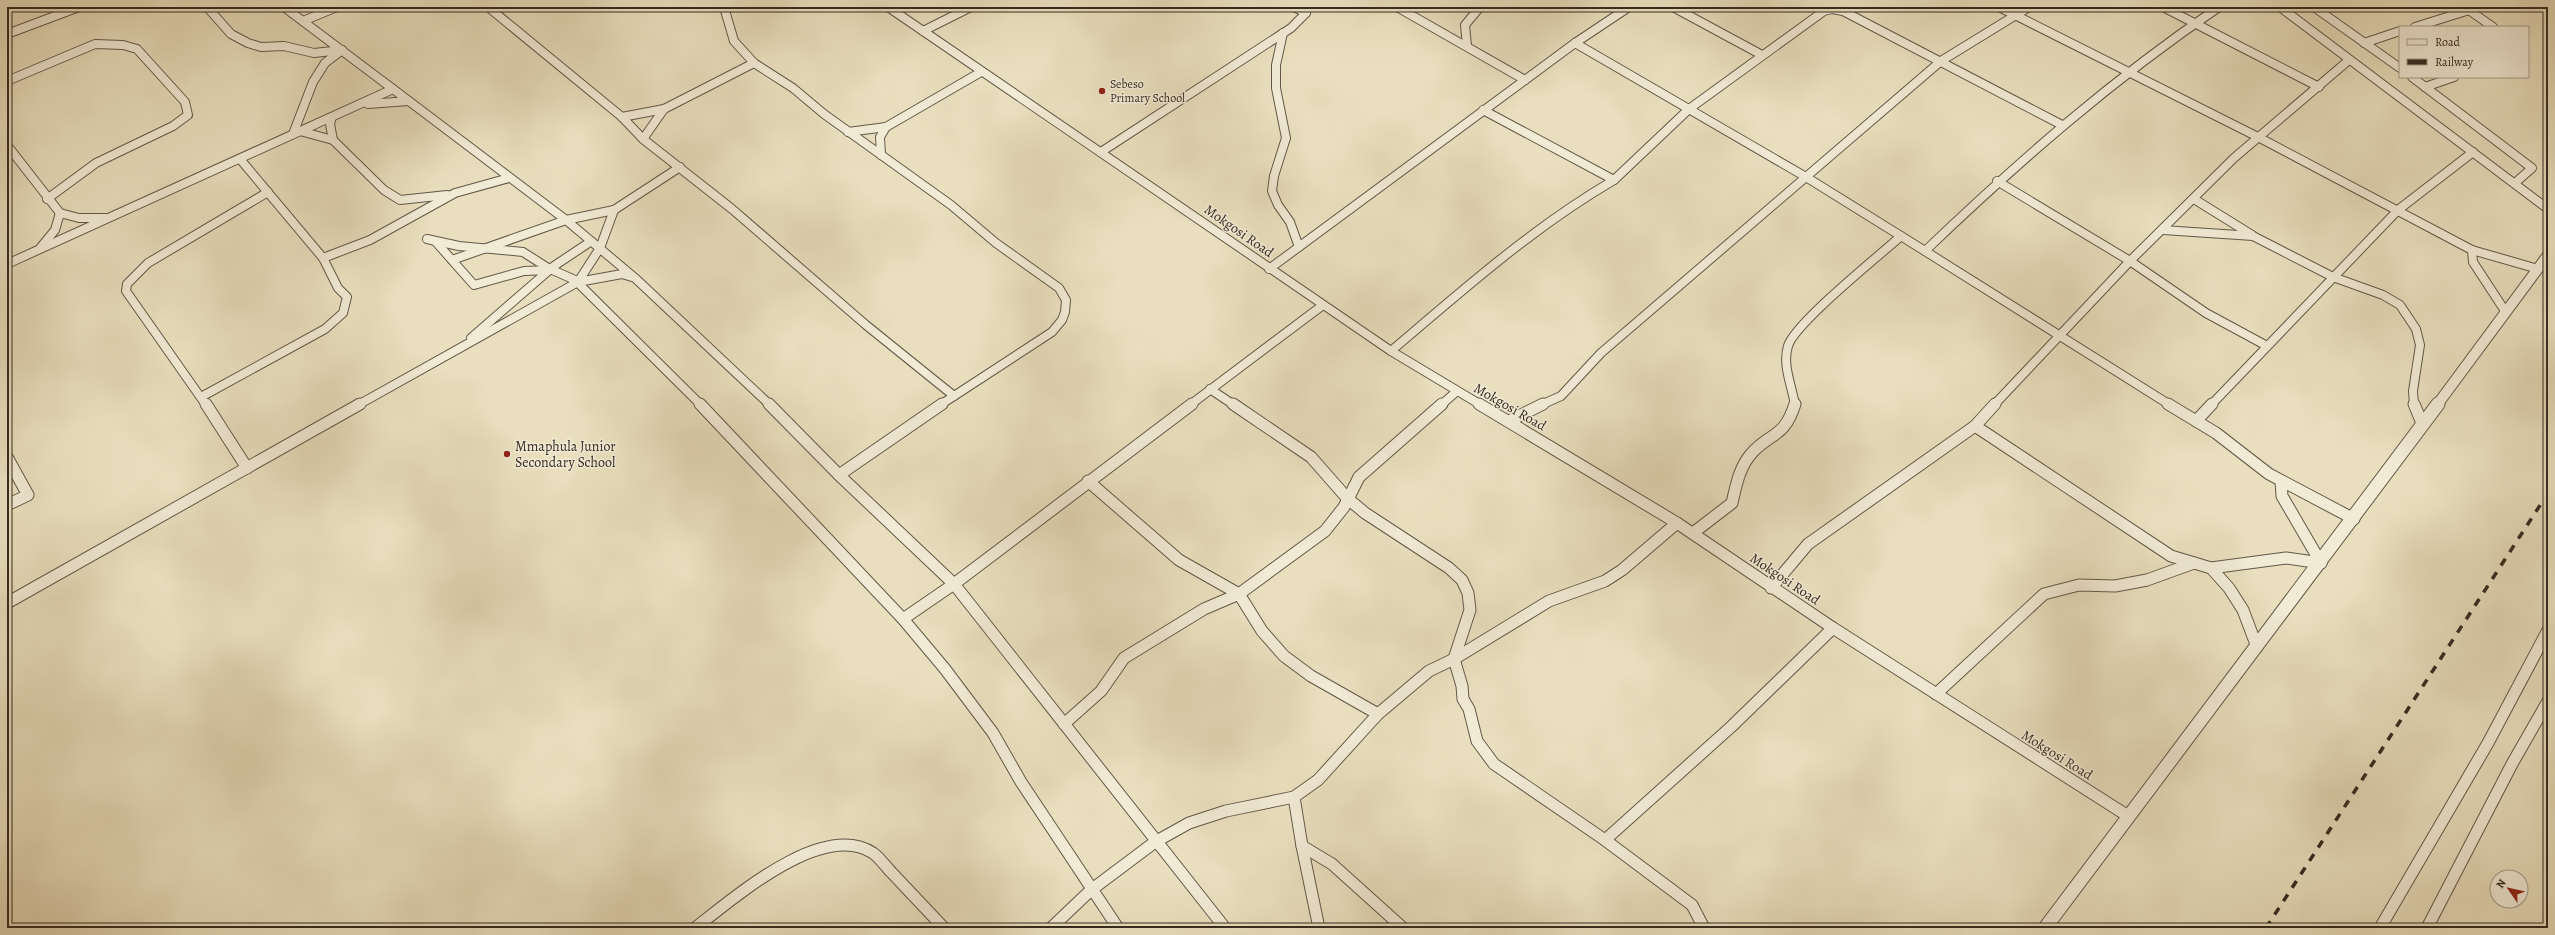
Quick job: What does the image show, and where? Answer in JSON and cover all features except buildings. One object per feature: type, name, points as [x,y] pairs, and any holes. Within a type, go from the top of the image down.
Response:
[{"type":"street","points":[[7,34],[79,7]]},
{"type":"street","points":[[207,7],[231,34],[248,43],[261,46],[284,46],[314,53],[342,50]]},
{"type":"street","points":[[284,7],[566,220],[600,251],[635,278],[726,366],[756,391],[839,475],[954,584],[1155,842],[1225,928]]},
{"type":"street","points":[[302,21],[337,7]]},
{"type":"street","points":[[488,7],[622,118],[643,139],[680,167],[954,396]]},
{"type":"street","points":[[725,7],[734,41],[754,63],[793,88],[848,132],[951,205],[996,243],[1040,272],[1059,288],[1066,300],[1062,320],[1052,332],[954,396],[839,475]]},
{"type":"street","name":"Mokgosi Road","points":[[888,7],[1391,351],[1456,392],[1509,421],[1677,523],[1771,588],[2128,816]]},
{"type":"street","points":[[923,31],[971,7]]},
{"type":"street","points":[[1101,152],[1300,21],[1305,10],[1294,7]]},
{"type":"street","points":[[1397,7],[1525,80]]},
{"type":"street","points":[[1467,46],[1465,25],[1480,7]]},
{"type":"street","points":[[1269,269],[1483,110],[1575,43],[1628,7]]},
{"type":"street","points":[[1673,7],[1762,55]]},
{"type":"street","points":[[1999,7],[2258,137],[2472,250],[2538,269]]},
{"type":"street","points":[[1509,421],[1561,396],[1601,353],[1941,61],[2017,16],[2029,7]]},
{"type":"street","points":[[2163,7],[2319,87]]},
{"type":"street","points":[[1925,251],[1997,181],[2127,71],[2219,7]]},
{"type":"street","points":[[2280,7],[2548,209]]},
{"type":"street","points":[[2314,7],[2399,67]]},
{"type":"street","points":[[2418,26],[2467,9],[2479,7]]},
{"type":"street","points":[[1391,351],[1523,239],[1564,210],[1614,180],[1689,109],[1824,11],[1832,9],[1846,9],[2062,125]]},
{"type":"street","points":[[2467,9],[2492,26]]},
{"type":"street","points":[[2364,43],[2399,31]]},
{"type":"street","points":[[1283,33],[1276,65],[1276,88],[1286,138],[1274,176],[1272,191],[1278,205],[1290,222],[1299,247]]},
{"type":"street","points":[[1575,43],[1806,177],[2196,421],[2281,481],[2354,520]]},
{"type":"street","points":[[7,81],[95,44],[123,45],[137,49],[185,102],[188,115],[174,126],[96,163],[47,199]]},
{"type":"street","points":[[296,133],[313,82],[325,63],[342,50]]},
{"type":"street","points":[[1771,588],[1808,544],[1975,426],[2130,261],[2194,198],[2258,137],[2319,87],[2349,60]]},
{"type":"street","points":[[622,118],[664,109],[754,63]]},
{"type":"street","points":[[848,132],[886,127],[981,72]]},
{"type":"street","points":[[2413,78],[2532,168],[2515,183]]},
{"type":"street","points":[[2425,86],[2451,78]]},
{"type":"street","points":[[7,264],[393,89]]},
{"type":"street","points":[[354,107],[385,102],[409,101]]},
{"type":"street","points":[[643,139],[664,109]]},
{"type":"street","points":[[1483,110],[1614,180]]},
{"type":"street","points":[[332,117],[330,124],[333,140]]},
{"type":"street","points":[[881,155],[880,137],[886,127]]},
{"type":"street","points":[[296,133],[333,140],[384,190],[400,200],[405,210],[402,222]]},
{"type":"street","points":[[7,144],[47,199],[60,213],[79,218],[109,218]]},
{"type":"street","points":[[2196,421],[2398,210],[2473,152]]},
{"type":"street","points":[[201,396],[325,329],[343,313],[347,297],[338,288],[322,258],[240,159]]},
{"type":"street","points":[[452,260],[566,220],[614,210],[680,167]]},
{"type":"street","points":[[400,200],[455,193],[509,178]]},
{"type":"street","points":[[1997,181],[2130,261],[2206,313],[2267,346]]},
{"type":"street","points":[[247,468],[201,396],[126,291],[127,284],[148,263],[268,192]]},
{"type":"street","points":[[322,258],[358,246],[455,193]]},
{"type":"street","points":[[2194,198],[2253,236],[2333,277],[2383,295],[2400,305],[2408,314],[2420,345],[2413,391],[2414,406],[2422,423]]},
{"type":"street","points":[[578,282],[600,251],[610,228],[614,210]]},
{"type":"street","points":[[39,249],[55,230],[60,213]]},
{"type":"street","points":[[2163,230],[2253,236]]},
{"type":"street","points":[[1692,533],[1732,503],[1738,475],[1751,454],[1784,429],[1789,422],[1795,405],[1786,365],[1788,345],[1809,318],[1901,236]]},
{"type":"street","points":[[427,239],[436,242],[482,249],[522,252],[533,255],[551,270]]},
{"type":"street","points":[[436,242],[464,276],[474,285],[524,271],[551,270],[569,276],[578,282],[704,408],[903,619],[945,669],[993,733],[1091,890],[1118,928]]},
{"type":"street","points":[[453,354],[551,270],[590,242]]},
{"type":"street","points":[[2472,250],[2473,262],[2505,312]]},
{"type":"street","points":[[2045,928],[2128,816],[2354,520],[2422,423],[2548,255]]},
{"type":"street","points":[[7,603],[453,354],[578,282],[622,274],[635,278]]},
{"type":"street","points":[[903,619],[954,584],[1088,481],[1323,305]]},
{"type":"street","points":[[1210,389],[1311,458],[1347,498],[1365,513],[1449,568],[1462,580],[1468,593],[1470,610],[1454,659],[1462,686],[1463,699],[1469,709],[1477,741],[1494,764],[1605,840],[1692,905],[1704,928]]},
{"type":"street","points":[[1064,724],[1102,691],[1124,658],[1204,609],[1239,594],[1325,531],[1336,520],[1359,477],[1456,392]]},
{"type":"street","points":[[1975,426],[2171,556],[2211,568],[2286,558],[2321,563]]},
{"type":"street","points":[[7,457],[28,495],[7,505]]},
{"type":"street","points":[[1088,481],[1179,560],[1239,594],[1262,631],[1284,656],[1311,676],[1378,714]]},
{"type":"street","points":[[2281,481],[2282,496],[2321,563]]},
{"type":"street","points":[[1051,928],[1091,890],[1155,842],[1196,820],[1226,811],[1294,797],[1318,780],[1378,714],[1429,671],[1454,659],[1549,601],[1605,580],[1622,570],[1677,523]]},
{"type":"street","points":[[1936,694],[2044,594],[2079,586],[2115,586],[2147,580],[2194,563]]},
{"type":"street","points":[[2211,568],[2229,588],[2243,610],[2257,647]]},
{"type":"street","points":[[1605,840],[1732,726],[1833,628]]},
{"type":"street","points":[[2380,928],[2488,742],[2548,630]]},
{"type":"street","points":[[2427,928],[2512,764],[2548,701]]},
{"type":"street","points":[[1294,797],[1297,826],[1319,928]]},
{"type":"street","points":[[695,928],[782,865],[829,845],[846,844],[862,846],[873,853],[944,928]]},
{"type":"street","points":[[1302,846],[1332,864],[1403,928]]},
{"type":"railway","points":[[2266,928],[2548,493]]},
{"type":"place","name":"Sebeso Primary School","points":[[1102,91]]},
{"type":"place","name":"Mmaphula Junior Secondary School","points":[[507,454]]}]
